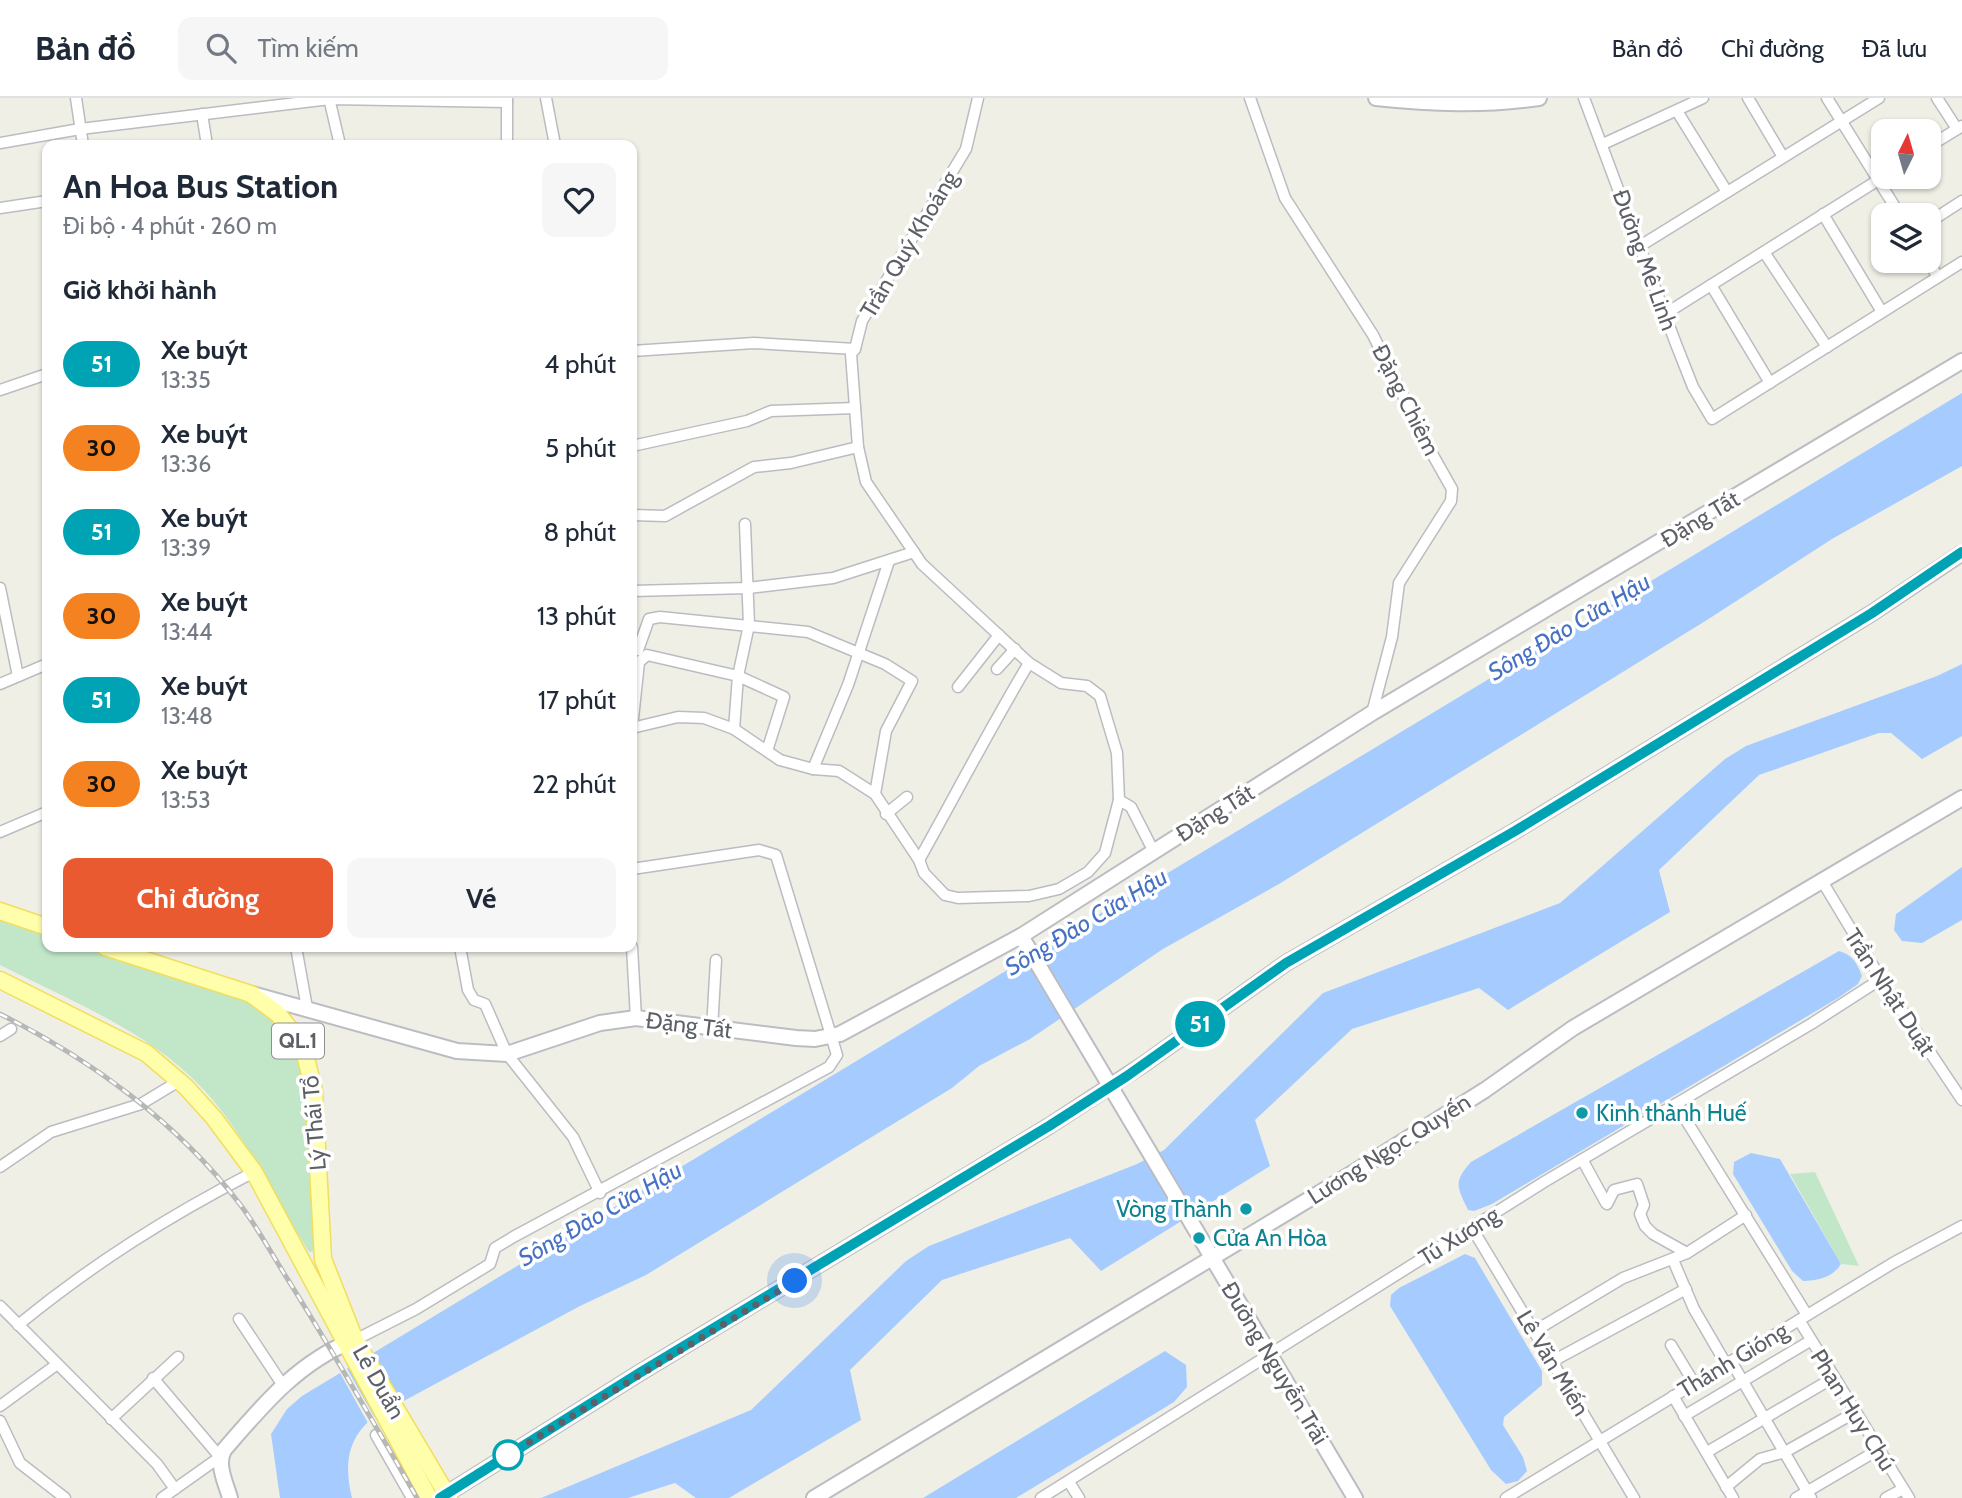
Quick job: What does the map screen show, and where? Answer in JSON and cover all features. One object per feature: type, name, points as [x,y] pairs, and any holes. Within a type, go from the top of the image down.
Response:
[{"type":"main road","points":[[0,911],[42,925]]},
{"type":"main road","name":"Lý Thái Tổ","points":[[121,952],[251,994],[278,1014],[304,1050],[314,1091],[323,1259]]},
{"type":"main road","name":"QL.1","points":[[0,980],[146,1053],[179,1081],[214,1118],[254,1172],[305,1264]]},
{"type":"main road","points":[[305,1264],[323,1259]]},
{"type":"main road","name":"Lê Duẩn","points":[[323,1259],[351,1344]]},
{"type":"main road","name":"Lê Duẩn","points":[[305,1264],[351,1344],[388,1425],[429,1498]]},
{"type":"main road","name":"Lê Duẩn","points":[[388,1425],[445,1497]]},
{"type":"street","points":[[76,98],[82,140]]},
{"type":"street","points":[[546,98],[554,140]]},
{"type":"street","name":"Trần Quý Khoáng","points":[[875,794],[919,860],[924,873],[945,895],[983,900],[1029,896],[1059,889],[1088,872],[1105,853],[1119,800],[1118,753],[1100,696],[1087,686],[1061,682],[1029,663],[922,564],[866,482],[858,447],[851,354],[855,349],[862,321],[966,149],[978,98]]},
{"type":"street","name":"Đặng Chiêm","points":[[1250,98],[1285,198],[1373,335],[1452,489],[1451,501],[1399,583],[1392,637],[1373,713]]},
{"type":"street","points":[[1376,98],[1444,104],[1539,98]]},
{"type":"street","name":"Đường Mê Linh","points":[[1584,98],[1693,387],[1712,419],[1770,383]]},
{"type":"street","points":[[1603,144],[1703,98]]},
{"type":"street","points":[[1748,98],[1783,157]]},
{"type":"street","points":[[1827,98],[1871,164]]},
{"type":"street","points":[[1640,246],[1879,98]]},
{"type":"street","points":[[1937,98],[1959,127],[1941,139]]},
{"type":"street","points":[[0,144],[80,129],[330,99],[507,100],[507,140]]},
{"type":"street","points":[[330,99],[339,140]]},
{"type":"street","points":[[1677,111],[1727,192]]},
{"type":"street","points":[[202,114],[206,140]]},
{"type":"street","points":[[1665,314],[1871,184]]},
{"type":"street","points":[[1941,215],[1962,201]]},
{"type":"street","points":[[0,208],[42,202]]},
{"type":"street","points":[[1824,214],[1882,312]]},
{"type":"street","points":[[1764,252],[1827,347]]},
{"type":"street","points":[[1711,285],[1770,383],[1962,262]]},
{"type":"street","points":[[1936,273],[1938,277]]},
{"type":"street","points":[[637,351],[754,343],[855,349]]},
{"type":"street","name":"Đặng Tất","points":[[251,994],[457,1051],[486,1055],[507,1054],[600,1023],[636,1018],[796,1038],[831,1037],[1025,942],[1154,852],[1373,713],[1962,361]]},
{"type":"street","points":[[0,390],[42,376]]},
{"type":"street","points":[[637,445],[726,426],[771,411],[855,408]]},
{"type":"street","points":[[637,515],[665,516],[754,467],[791,463],[858,447]]},
{"type":"street","points":[[734,729],[738,676],[749,625],[745,524]]},
{"type":"street","points":[[637,591],[748,588],[833,578],[914,552]]},
{"type":"street","points":[[445,1497],[1109,1088],[1286,963],[1515,831],[1863,618],[1962,552]]},
{"type":"street","points":[[813,769],[858,653],[889,561]]},
{"type":"street","points":[[0,587],[18,676]]},
{"type":"street","points":[[637,681],[639,651],[649,619],[660,617],[808,632],[885,664],[912,681],[886,731],[875,794],[839,771],[813,769],[780,760],[734,729],[688,716],[637,727]]},
{"type":"street","points":[[958,687],[999,635]]},
{"type":"street","points":[[997,669],[1015,649]]},
{"type":"street","points":[[639,651],[738,676],[784,697],[767,751]]},
{"type":"street","points":[[919,860],[972,767],[984,738],[1029,663]]},
{"type":"street","points":[[0,684],[42,667]]},
{"type":"street","points":[[886,814],[908,797]]},
{"type":"street","name":"Lương Ngọc Quyến","points":[[814,1498],[1485,1090],[1573,1028],[1962,798]]},
{"type":"street","points":[[1119,800],[1131,807],[1154,852]]},
{"type":"street","points":[[0,832],[42,813]]},
{"type":"street","points":[[162,1498],[220,1457],[282,1384],[490,1264],[495,1248],[515,1236],[600,1193],[829,1067],[837,1055],[776,855],[759,850],[637,868]]},
{"type":"street","name":"Trần Nhật Duật","points":[[1822,881],[1881,979],[1962,1100]]},
{"type":"street","name":"Đường Nguyễn Trãi","points":[[1025,942],[1148,1154],[1354,1498]]},
{"type":"street","points":[[297,952],[307,1008]]},
{"type":"street","points":[[461,952],[468,990],[474,1000],[485,1004],[507,1054],[573,1137],[600,1193]]},
{"type":"street","points":[[632,952],[636,1018]]},
{"type":"street","points":[[712,1029],[716,960]]},
{"type":"street","name":"Tú Xương","points":[[1041,1498],[1472,1228],[1881,979]]},
{"type":"street","points":[[0,1036],[11,1029]]},
{"type":"street","points":[[0,1167],[51,1132],[141,1104],[179,1081]]},
{"type":"street","name":"Phan Huy Chú","points":[[1676,1104],[1746,1215],[1803,1318],[1810,1341],[1906,1493]]},
{"type":"street","points":[[1583,1161],[1606,1204],[1614,1190],[1637,1184],[1644,1205],[1640,1214],[1645,1226],[1687,1253]]},
{"type":"street","points":[[18,1325],[60,1291],[155,1225],[254,1172]]},
{"type":"street","points":[[1533,1332],[1623,1278],[1687,1253],[1746,1215]]},
{"type":"street","name":"Thánh Gióng","points":[[1506,1498],[1729,1362],[1962,1226]]},
{"type":"street","name":"Lê Văn Miến","points":[[1472,1228],[1634,1498]]},
{"type":"street","points":[[1673,1260],[1686,1289],[1809,1495]]},
{"type":"street","points":[[1551,1362],[1686,1289]]},
{"type":"street","points":[[0,1306],[55,1365],[157,1464],[175,1489]]},
{"type":"street","points":[[239,1319],[282,1384]]},
{"type":"street","points":[[1684,1416],[1810,1341]]},
{"type":"street","points":[[1671,1345],[1694,1383]]},
{"type":"street","points":[[111,1419],[178,1357]]},
{"type":"street","points":[[0,1406],[55,1365]]},
{"type":"street","points":[[153,1378],[220,1457],[230,1498]]},
{"type":"street","points":[[1707,1452],[1833,1378]]},
{"type":"street","points":[[1672,1396],[1733,1498]]},
{"type":"street","points":[[1726,1488],[1760,1459],[1785,1452],[1854,1413]]},
{"type":"street","points":[[0,1421],[19,1463],[65,1498]]},
{"type":"street","points":[[388,1425],[412,1498]]},
{"type":"street","points":[[1796,1498],[1809,1495],[1878,1450]]},
{"type":"street","points":[[1069,1482],[1079,1498]]},
{"type":"street","points":[[1886,1498],[1906,1493]]},
{"type":"green space","points":[[0,916],[42,930],[42,952],[106,952],[241,997],[270,1016],[295,1052],[303,1074],[318,1248],[309,1252],[234,1128],[204,1090],[183,1069],[108,1019],[0,965]]},
{"type":"green space","points":[[1815,1172],[1859,1266],[1841,1264],[1790,1174]]},
{"type":"water","points":[[1962,393],[1962,466],[1832,539],[1707,620],[1279,884],[1163,949],[1030,1039],[979,1066],[952,1088],[646,1275],[580,1306],[374,1417],[358,1434],[350,1453],[348,1474],[352,1498],[280,1498],[271,1434],[287,1409],[302,1396]]},
{"type":"water","points":[[1962,664],[1962,736],[1922,759],[1891,733],[1879,733],[1759,775],[1659,870],[1670,912],[1508,1010],[1479,988],[1352,1029],[1255,1120],[1270,1166],[1101,1271],[1070,1238],[942,1280],[850,1370],[861,1420],[729,1498],[696,1498],[675,1483],[628,1498],[541,1498],[751,1410],[906,1261],[929,1246],[1137,1164],[1164,1150],[1323,993],[1560,903],[1725,759],[1746,746],[1937,676]]},
{"type":"water","points":[[1962,867],[1962,920],[1922,943],[1902,941],[1894,930],[1896,914]]},
{"type":"water","points":[[1839,951],[1854,960],[1862,976],[1858,984],[1838,998],[1492,1204],[1474,1211],[1468,1210],[1461,1196],[1459,1180],[1471,1162]]},
{"type":"water","points":[[1751,1153],[1780,1159],[1841,1264],[1829,1275],[1803,1281],[1792,1271],[1733,1174],[1734,1162]]},
{"type":"water","points":[[1465,1254],[1475,1258],[1542,1371],[1542,1385],[1504,1417],[1503,1425],[1523,1457],[1527,1471],[1518,1481],[1506,1484],[1491,1470],[1390,1306],[1391,1295],[1399,1288]]},
{"type":"water","points":[[1165,1351],[1186,1365],[1187,1387],[1174,1402],[1016,1498],[923,1498]]},
{"type":"pier","points":[[346,1367],[376,1420],[369,1425],[339,1371]]},
{"type":"railway","points":[[0,1014],[99,1072],[160,1119],[215,1173],[257,1229],[417,1498]]},
{"type":"bus line","name":"51","points":[[440,1498],[641,1372],[705,1336],[1049,1126],[1127,1076],[1286,963],[1515,831],[1872,613],[1962,552]]},
{"type":"place","name":"Kinh thành Huế","points":[[1582,1113]]},
{"type":"place","name":"Vòng Thành","points":[[1246,1209]]},
{"type":"place","name":"Cửa An Hòa","points":[[1199,1238]]},
{"type":"route","points":[[508,1455],[795,1281]]},
{"type":"water label","name":"Sông Đào Cửa Hậu","points":[[1569,627]]},
{"type":"water label","name":"Sông Đào Cửa Hậu","points":[[1086,922]]},
{"type":"water label","name":"Sông Đào Cửa Hậu","points":[[600,1214]]}]
